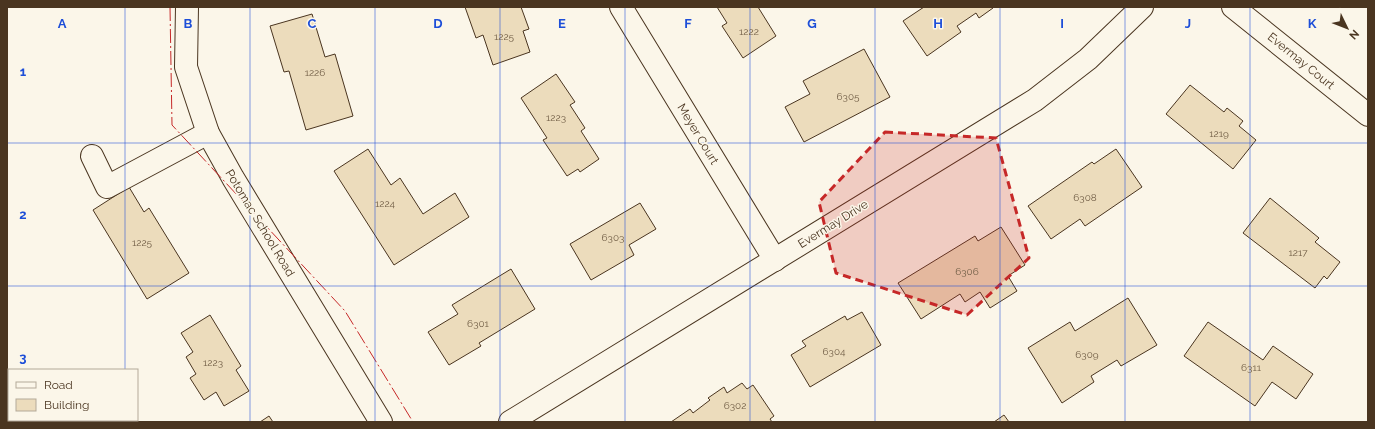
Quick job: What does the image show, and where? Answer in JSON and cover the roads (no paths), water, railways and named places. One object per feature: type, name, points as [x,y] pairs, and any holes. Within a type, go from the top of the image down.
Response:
[{"type":"street","name":"Potomac School Road","points":[[187,7],[186,67],[208,133],[233,178],[381,422]]},
{"type":"street","name":"Meyer Court","points":[[621,7],[774,260]]},
{"type":"street","name":"Evermay Drive","points":[[510,422],[1036,100],[1088,59],[1142,7]]},
{"type":"street","name":"Evermay Court","points":[[1233,7],[1368,116]]},
{"type":"street","points":[[92,156],[107,187],[208,133]]}]
